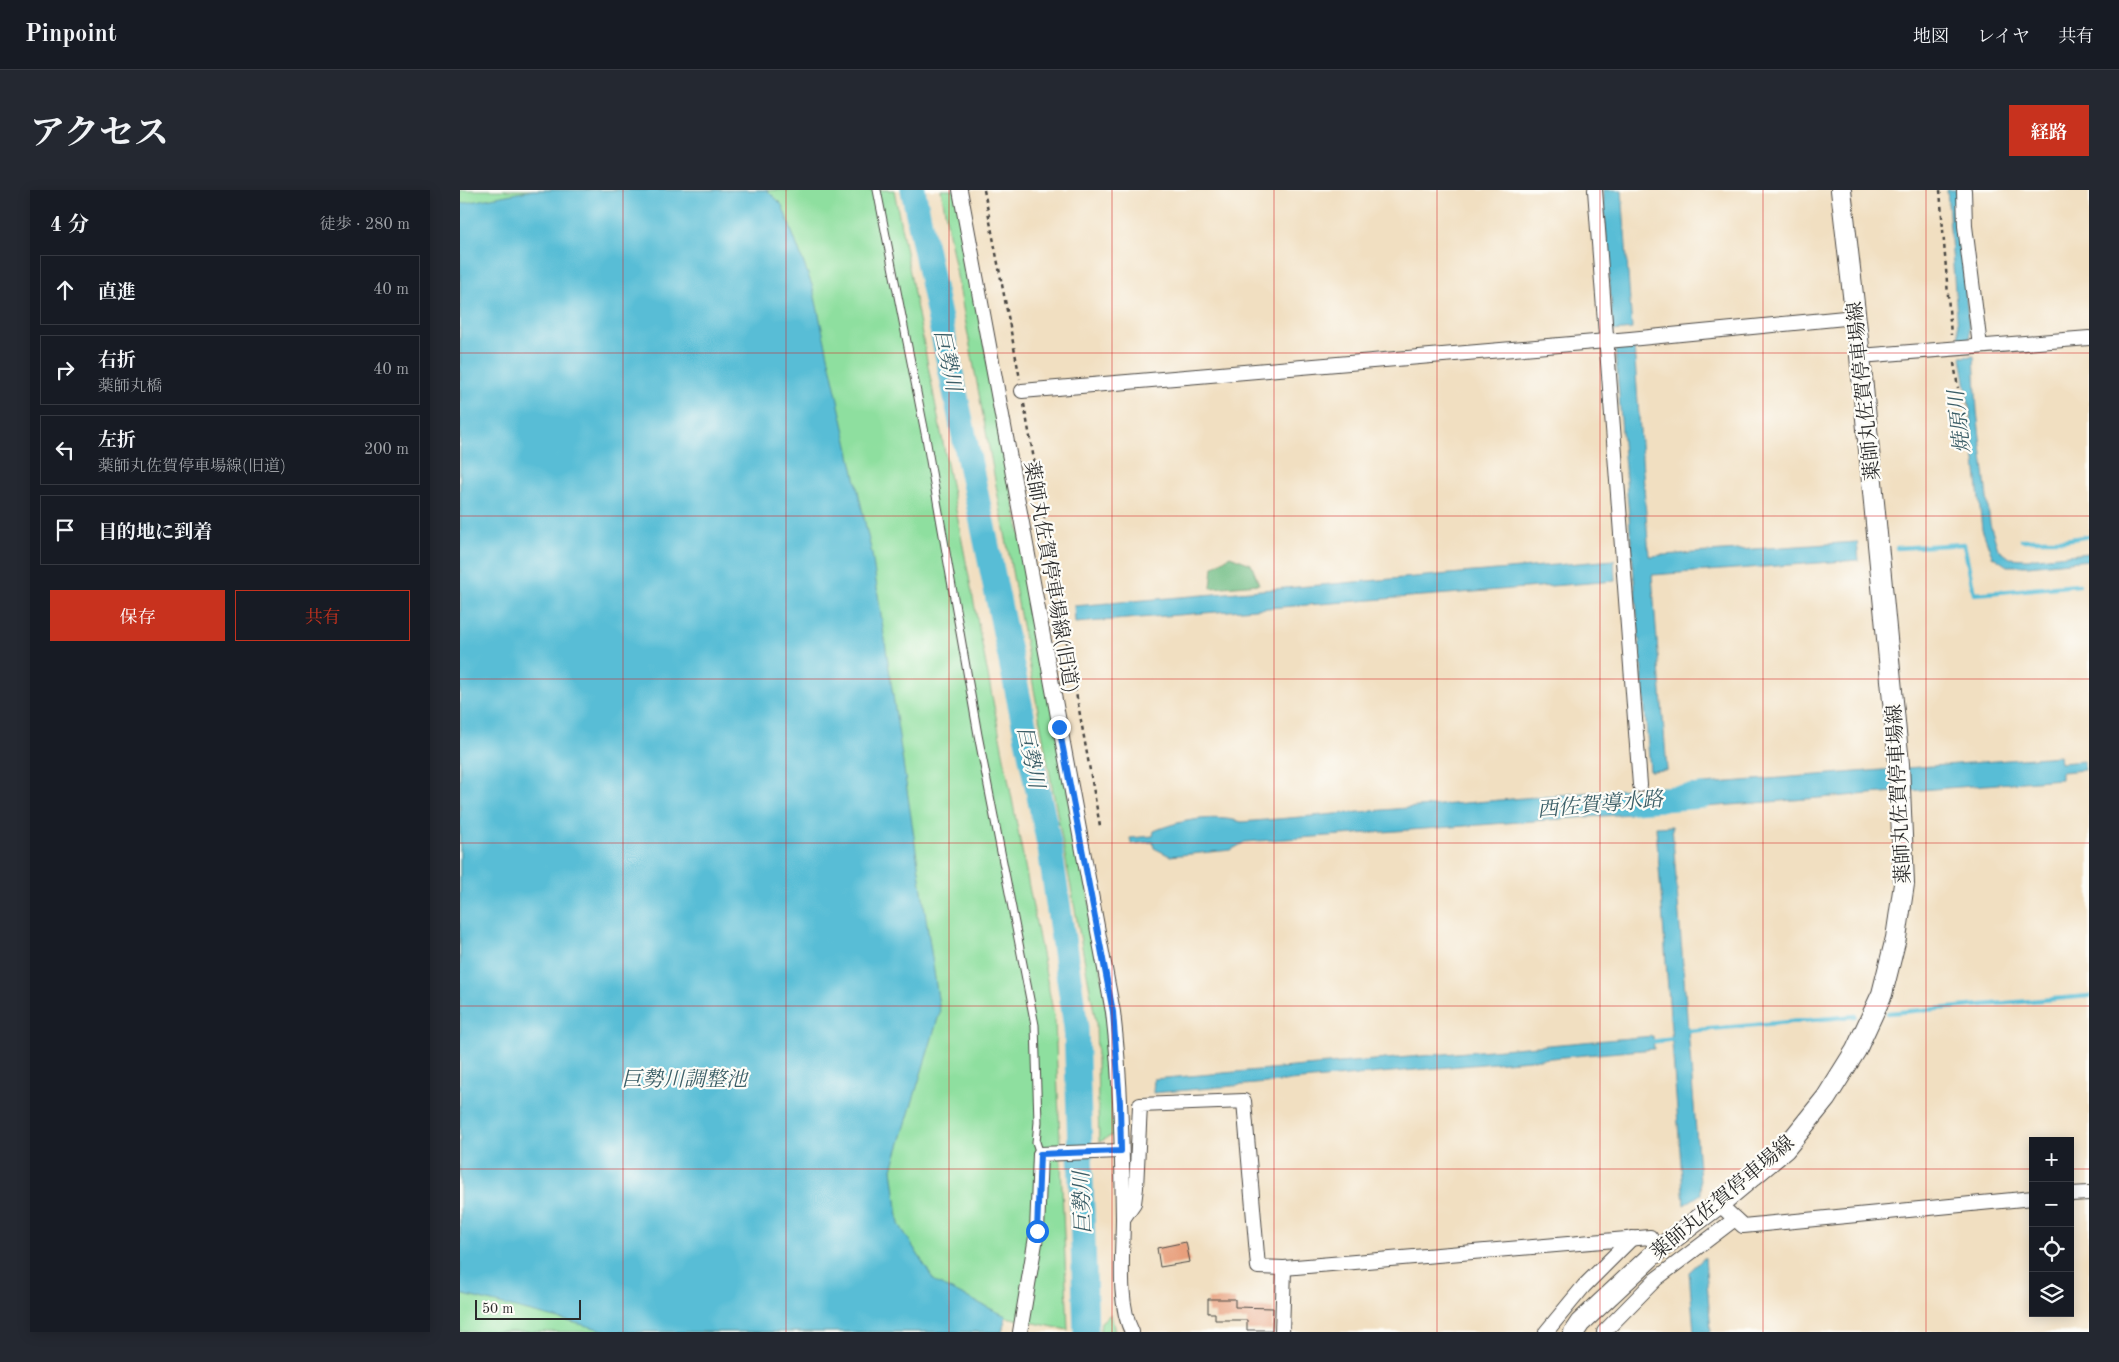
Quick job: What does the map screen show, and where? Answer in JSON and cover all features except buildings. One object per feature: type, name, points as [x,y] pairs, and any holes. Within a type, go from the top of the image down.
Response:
[{"type":"main road","name":"薬師丸佐賀停車場線","points":[[1574,1332],[1580,1323],[1658,1250],[1719,1204],[1785,1149],[1826,1098],[1856,1050],[1882,994],[1899,920],[1904,884],[1899,764],[1860,356],[1842,190]]},
{"type":"street","name":"薬師丸佐賀停車場線(旧道)","points":[[960,190],[1106,965],[1117,1043],[1125,1305],[1126,1321],[1132,1332]]},
{"type":"street","points":[[1595,190],[1618,340],[1623,562],[1640,785]]},
{"type":"street","points":[[1964,190],[1965,226],[1980,346]]},
{"type":"street","points":[[1022,392],[1618,340],[1855,316]]},
{"type":"street","points":[[1860,356],[2089,338]]},
{"type":"street","points":[[1123,1220],[1134,1203],[1140,1106],[1244,1102],[1258,1267],[1284,1268],[1650,1236],[1658,1250]]},
{"type":"street","points":[[1020,1332],[1037,1231],[1040,1154],[1121,1151]]},
{"type":"street","points":[[2074,1194],[2089,1193]]},
{"type":"street","points":[[1719,1204],[1743,1226],[2029,1198]]},
{"type":"street","points":[[1604,1332],[1656,1279],[1736,1219]]},
{"type":"street","points":[[1546,1332],[1584,1286],[1632,1238]]},
{"type":"street","points":[[1282,1332],[1284,1268]]},
{"type":"lane","points":[[877,190],[926,438],[978,735],[1035,1025],[1038,1122],[1036,1142],[1040,1154]]},
{"type":"path","points":[[984,190],[1100,826]]},
{"type":"path","points":[[1940,190],[1952,348],[1958,388]]},
{"type":"green space","name":"巨勢川調整池","points":[[460,190],[894,190],[1055,1021],[1068,1330],[1006,1317],[1002,1332],[460,1332]]},
{"type":"green space","points":[[941,190],[955,190],[1097,942],[1112,1046],[1115,1134],[1099,1142],[1096,1022]]},
{"type":"green space","points":[[1230,556],[1251,564],[1259,584],[1211,588],[1213,567]]},
{"type":"green space","points":[[1111,1314],[1115,1332],[1100,1332],[1101,1322]]},
{"type":"water","name":"巨勢川調整池","points":[[533,190],[767,190],[782,205],[813,288],[872,554],[940,1012],[892,1169],[899,1224],[935,1282],[1006,1316],[1002,1332],[611,1332],[460,1294],[460,204]]},
{"type":"water","points":[[1603,190],[1622,190],[1632,329],[1613,331]]},
{"type":"water","points":[[1947,190],[1956,190],[1970,339],[1959,341]]},
{"type":"water","points":[[1634,346],[1649,556],[1857,542],[1859,560],[1652,575],[1667,770],[1650,771],[1615,347]]},
{"type":"water","points":[[1974,356],[1977,411],[1990,524],[1998,549],[2010,558],[2026,559],[2089,553],[2089,560],[2028,566],[2007,566],[1992,556],[1982,529],[1970,412],[1961,357]]},
{"type":"water","points":[[1614,560],[1615,581],[1075,623],[1074,606]]},
{"type":"water","points":[[2059,756],[2060,763],[2084,761],[2084,770],[2061,772],[2061,779],[1692,808],[1691,800],[1669,802],[1669,794],[1691,792],[1691,785]]},
{"type":"water","points":[[1629,789],[1630,798],[1653,796],[1654,804],[1631,807],[1630,814],[1245,842],[1231,850],[1170,856],[1154,848],[1153,842],[1131,844],[1130,838],[1153,836],[1154,831],[1164,827],[1197,819],[1220,818],[1242,822]]},
{"type":"water","points":[[1672,826],[1701,1194],[1684,1205],[1656,827]]},
{"type":"water","points":[[1653,1036],[1654,1049],[1153,1093],[1154,1079]]},
{"type":"water","points":[[1705,1257],[1711,1332],[1694,1332],[1689,1272]]},
{"type":"waterway","name":"巨勢川","points":[[913,190],[1050,849],[1076,1028],[1086,1332]]},
{"type":"waterway","points":[[2022,540],[2065,540],[2089,536]]},
{"type":"waterway","points":[[1897,548],[1964,544],[1974,594],[2079,585]]},
{"type":"waterway","name":"西佐賀導水路","points":[[1621,802],[1703,796]]},
{"type":"waterway","points":[[1888,1013],[2089,996]]},
{"type":"waterway","points":[[1688,1031],[1855,1016]]},
{"type":"waterway","points":[[1649,1042],[1676,1039]]},
{"type":"route","points":[[1037,1231],[1040,1154],[1121,1151],[1117,1043],[1113,1012],[1106,965],[1059,727]]},
{"type":"water label","name":"焼原川","points":[[1959,422]]}]
